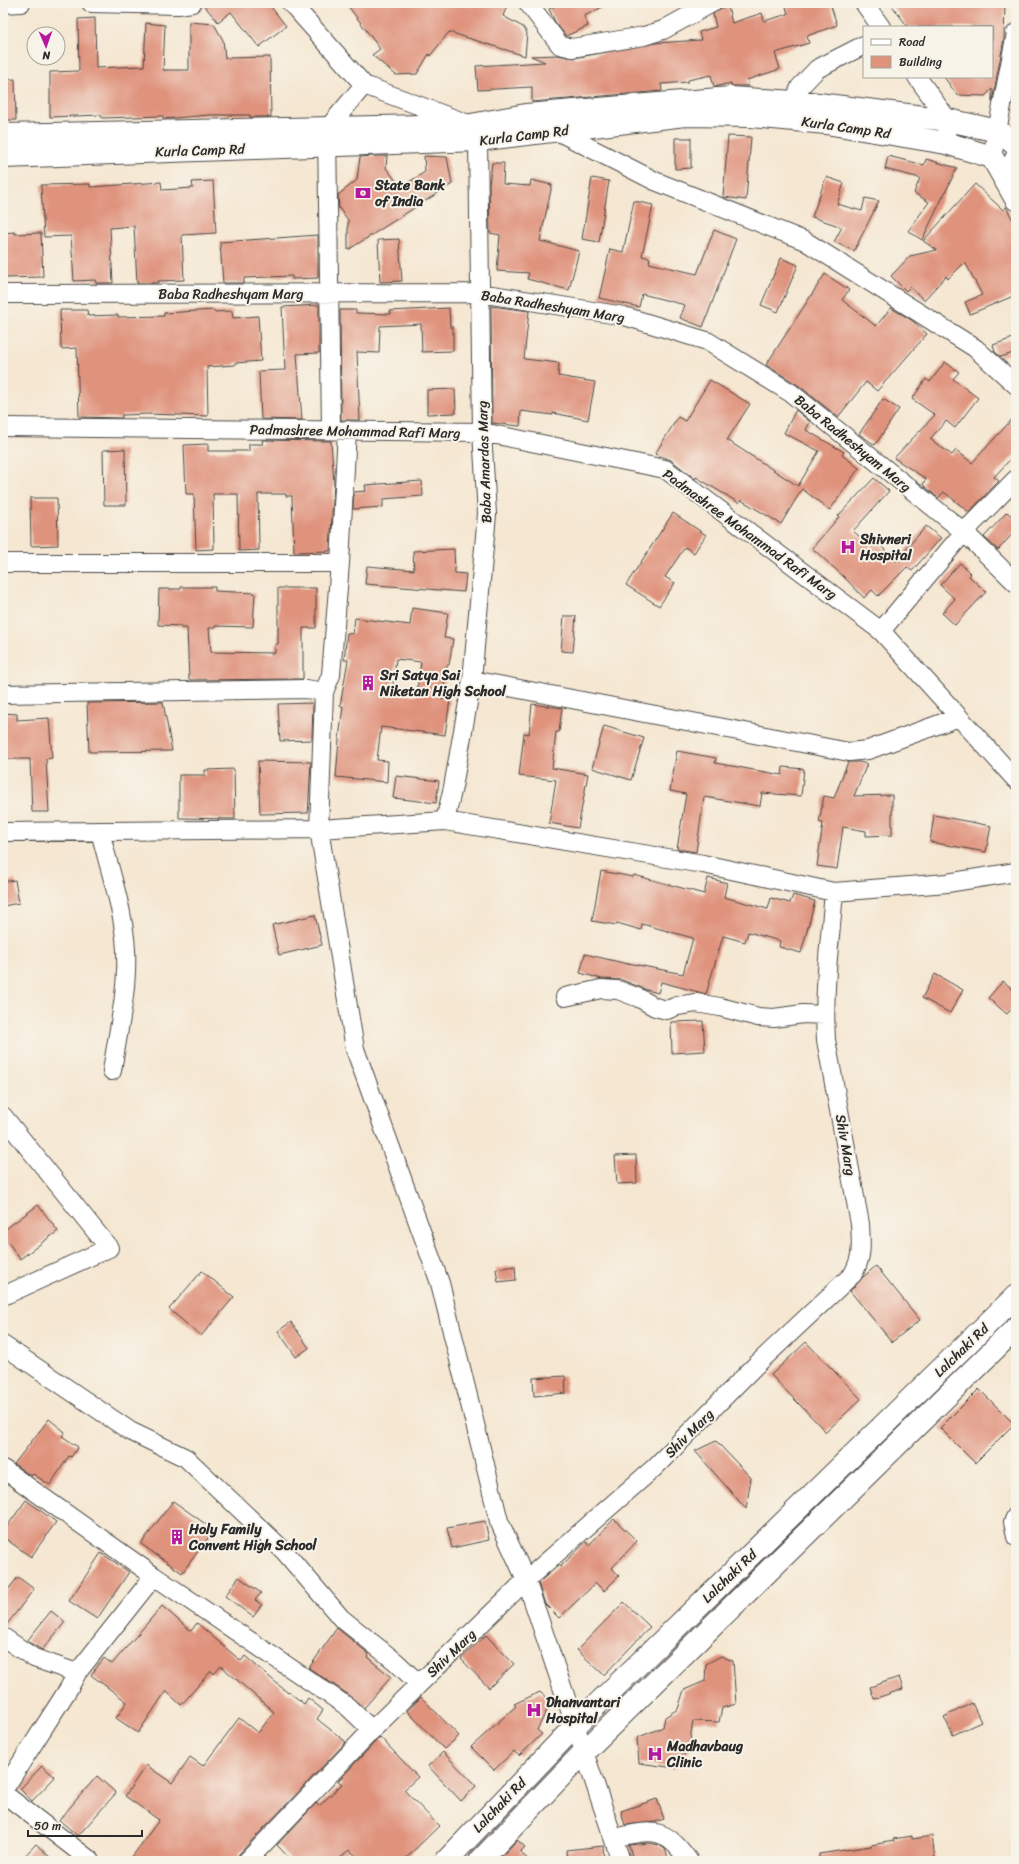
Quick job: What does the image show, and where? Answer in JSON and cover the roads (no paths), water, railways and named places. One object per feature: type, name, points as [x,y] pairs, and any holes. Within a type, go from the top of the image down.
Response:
[{"type":"main road","name":"Kurla Camp Rd","points":[[474,133],[526,115],[731,98],[794,102],[948,120],[998,131],[1016,145]]},
{"type":"main road","name":"Kurla Camp Rd","points":[[3,135],[327,137],[557,131],[685,115],[751,116],[826,123],[946,143],[992,157]]},
{"type":"main road","name":"Kurla Camp Rd","points":[[3,157],[327,137]]},
{"type":"main road","points":[[992,157],[1016,199]]},
{"type":"main road","name":"Lalchaki Rd","points":[[446,1861],[576,1725],[1016,1296]]},
{"type":"main road","name":"Lalchaki Rd","points":[[480,1861],[584,1752],[1016,1328]]},
{"type":"main road","points":[[948,1362],[962,1381]]},
{"type":"street","points":[[3,4],[21,3]]},
{"type":"street","points":[[91,3],[178,5],[192,3]]},
{"type":"street","points":[[291,3],[364,85],[474,133]]},
{"type":"street","points":[[528,3],[560,46],[572,48],[644,36],[657,32],[712,3]]},
{"type":"street","points":[[864,3],[881,26]]},
{"type":"street","points":[[992,157],[1016,33]]},
{"type":"street","points":[[794,102],[800,87],[817,69],[863,46]]},
{"type":"street","points":[[919,78],[948,120],[946,143]]},
{"type":"street","points":[[364,85],[327,137],[329,293],[339,430],[340,563],[331,676],[324,692],[319,829],[355,1049],[440,1283],[499,1521],[526,1580],[621,1861]]},
{"type":"street","points":[[557,131],[655,181],[805,241],[975,348],[1016,385]]},
{"type":"street","name":"Baba Amardas Marg","points":[[445,821],[453,788],[472,680],[487,514],[482,432],[480,293],[474,133]]},
{"type":"street","points":[[1005,179],[1016,154]]},
{"type":"street","name":"Baba Radheshyam Marg","points":[[3,294],[480,293],[624,316],[707,341],[791,393],[964,532],[1016,583]]},
{"type":"street","name":"Padmashree Mohammad Rafi Marg","points":[[3,427],[482,432],[665,469],[881,631],[1016,780]]},
{"type":"street","points":[[881,631],[964,532],[1016,479]]},
{"type":"street","points":[[3,563],[340,563]]},
{"type":"street","points":[[472,680],[849,752],[868,750],[959,717]]},
{"type":"street","points":[[3,694],[306,689],[324,692]]},
{"type":"street","points":[[3,832],[319,829],[445,821],[704,864],[834,892],[946,884],[1016,872]]},
{"type":"street","points":[[100,830],[123,922],[126,950],[126,983],[112,1071]]},
{"type":"street","name":"Shiv Marg","points":[[247,1861],[372,1730],[526,1580],[654,1468],[754,1367],[853,1274],[859,1264],[862,1252],[860,1224],[826,1040],[825,1015],[834,892]]},
{"type":"street","points":[[565,997],[601,989],[618,990],[639,998],[655,1007],[667,1010],[677,1006],[696,1003],[720,1007],[758,1017],[774,1018],[803,1014],[825,1015]]},
{"type":"street","points":[[3,1116],[109,1248],[3,1296]]},
{"type":"street","points":[[3,1345],[130,1431],[186,1458],[284,1551],[341,1618],[396,1662],[419,1684]]},
{"type":"street","points":[[3,1469],[154,1576],[348,1707],[372,1730]]},
{"type":"street","points":[[1016,1516],[1013,1522],[1016,1537]]},
{"type":"street","points":[[91,1861],[3,1792],[77,1674],[154,1576]]},
{"type":"street","points":[[3,1637],[34,1658],[77,1674]]},
{"type":"street","points":[[613,1838],[646,1832],[657,1832],[667,1836],[689,1861]]},
{"type":"place","name":"State Bank of India","points":[[363,193]]},
{"type":"place","name":"Shivneri Hospital","points":[[848,547]]},
{"type":"place","name":"Sri Satya Sai Niketan High School","points":[[368,683]]},
{"type":"place","name":"Holy Family Convent High School","points":[[177,1537]]},
{"type":"place","name":"Dhanvantari Hospital","points":[[534,1710]]},
{"type":"place","name":"Madhavbaug Clinic","points":[[655,1754]]}]
